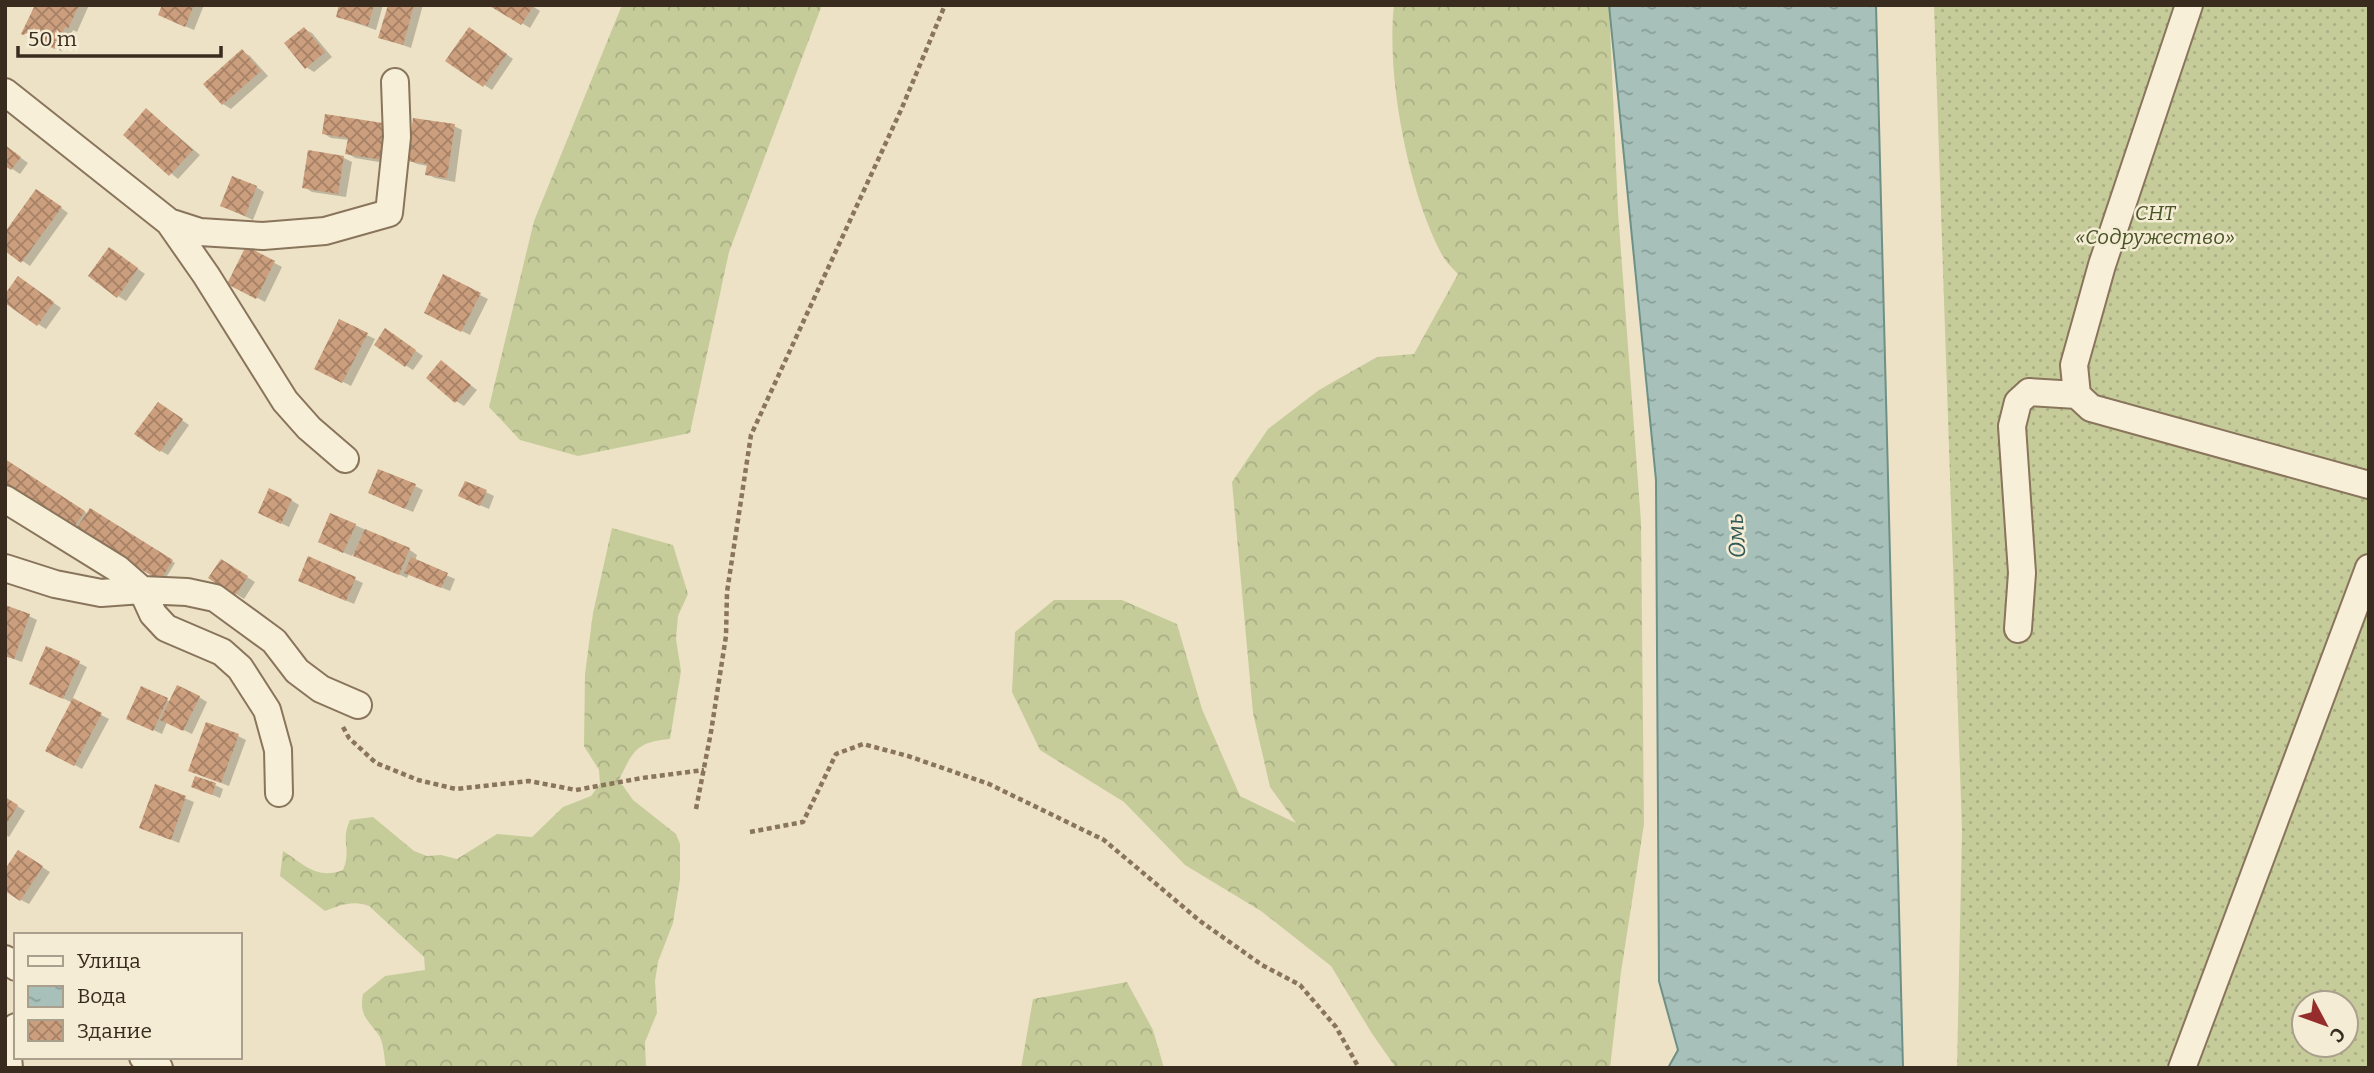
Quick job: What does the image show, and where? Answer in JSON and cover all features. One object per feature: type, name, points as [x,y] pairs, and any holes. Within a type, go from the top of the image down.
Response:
[{"type":"street","points":[[2077,395],[2074,365],[2102,265],[2189,5]]},
{"type":"street","points":[[169,222],[200,232],[263,236],[325,231],[389,213],[397,137],[395,82]]},
{"type":"street","points":[[5,92],[169,222],[206,275],[285,401],[309,428],[345,459]]},
{"type":"street","points":[[2018,629],[2022,573],[2011,426],[2018,402],[2029,392],[2077,395],[2091,408],[2369,485]]},
{"type":"street","points":[[5,499],[118,569],[142,590],[153,614],[166,628],[222,652],[240,668],[267,710],[278,750],[279,793]]},
{"type":"street","points":[[5,568],[55,584],[101,593],[142,590],[187,592],[215,598],[274,641],[297,671],[321,689],[358,705]]},
{"type":"street","points":[[2182,1068],[2369,568]]},
{"type":"street","points":[[9,1068],[8,1056],[14,1034]]},
{"type":"path","points":[[696,809],[726,636],[727,592],[751,435],[895,122],[945,5]]},
{"type":"path","points":[[321,689],[349,738],[376,763],[418,780],[456,789],[529,781],[576,790],[642,778],[704,771]]},
{"type":"path","points":[[750,832],[803,822],[836,754],[863,744],[908,756],[989,784],[1104,840],[1200,921],[1262,965],[1300,985],[1336,1027],[1359,1068]]},
{"type":"green space","points":[[622,5],[822,5],[729,252],[690,433],[578,456],[520,440],[489,407],[534,221]]},
{"type":"green space","points":[[1394,5],[1609,5],[1618,211],[1641,522],[1644,824],[1621,972],[1610,1068],[1396,1068],[1331,966],[1261,911],[1185,865],[1124,802],[1040,750],[1012,692],[1015,632],[1054,600],[1122,600],[1177,624],[1202,709],[1240,796],[1296,823],[1270,787],[1253,713],[1232,482],[1268,429],[1319,390],[1377,357],[1414,354],[1458,274],[1443,256],[1429,227],[1410,166],[1402,132],[1393,65]]},
{"type":"green space","name":"СНТ «Содружество»","points":[[1934,5],[2369,5],[2369,1068],[1957,1068],[1962,831]]},
{"type":"green space","points":[[612,528],[673,545],[688,594],[678,616],[676,639],[681,671],[670,739],[650,743],[637,750],[619,780],[633,800],[676,834],[680,844],[680,879],[673,923],[658,962],[655,981],[657,1013],[645,1042],[646,1068],[386,1068],[380,1037],[363,1012],[363,994],[385,976],[425,970],[424,957],[369,906],[352,903],[325,911],[280,876],[283,851],[318,872],[334,873],[343,870],[350,820],[373,817],[414,851],[427,856],[441,855],[457,859],[497,834],[532,837],[563,807],[591,796],[600,784],[599,770],[584,746],[585,674],[593,613]]},
{"type":"green space","points":[[1127,982],[1153,1030],[1164,1068],[1021,1068],[1033,999]]},
{"type":"water","name":"Омь","points":[[1609,5],[1876,5],[1903,1068],[1668,1068],[1678,1050],[1659,981],[1656,480]]},
{"type":"building","points":[[35,5],[79,5],[55,49],[21,34]]},
{"type":"building","points":[[162,5],[194,5],[185,27],[158,15]]},
{"type":"building","points":[[339,5],[374,5],[368,26],[336,17]]},
{"type":"building","points":[[388,5],[414,5],[403,45],[378,38]]},
{"type":"building","points":[[488,5],[534,5],[521,25]]},
{"type":"building","points":[[304,27],[325,52],[305,69],[284,43]]},
{"type":"building","points":[[469,27],[507,54],[483,87],[445,61]]},
{"type":"building","points":[[242,49],[261,71],[222,105],[203,84]]},
{"type":"building","points":[[146,108],[193,150],[169,176],[123,135]]},
{"type":"building","points":[[325,114],[389,124],[383,160],[345,154],[348,138],[322,134]]},
{"type":"building","points":[[413,118],[455,124],[447,178],[425,175],[427,164],[407,161]]},
{"type":"building","points":[[5,145],[21,157],[11,170],[5,166]]},
{"type":"building","points":[[308,150],[344,156],[338,194],[302,188]]},
{"type":"building","points":[[232,176],[257,186],[245,216],[220,206]]},
{"type":"building","points":[[36,189],[62,207],[21,263],[5,251],[5,232]]},
{"type":"building","points":[[246,246],[275,261],[256,299],[227,284]]},
{"type":"building","points":[[109,247],[138,268],[117,298],[88,276]]},
{"type":"building","points":[[443,274],[481,293],[461,332],[424,313]]},
{"type":"building","points":[[18,276],[54,302],[37,326],[5,303],[5,294]]},
{"type":"building","points":[[339,319],[368,333],[342,383],[314,369]]},
{"type":"building","points":[[385,328],[416,350],[405,367],[374,345]]},
{"type":"building","points":[[441,360],[471,385],[455,403],[426,378]]},
{"type":"building","points":[[158,402],[183,419],[160,452],[134,434]]},
{"type":"building","points":[[5,459],[85,511],[72,530],[5,487]]},
{"type":"building","points":[[378,469],[416,484],[405,509],[368,493]]},
{"type":"building","points":[[465,481],[487,490],[480,506],[458,496]]},
{"type":"building","points":[[269,488],[292,499],[281,524],[258,513]]},
{"type":"building","points":[[90,508],[173,560],[160,581],[76,529]]},
{"type":"building","points":[[330,513],[356,524],[343,553],[318,542]]},
{"type":"building","points":[[365,529],[410,548],[399,575],[353,556]]},
{"type":"building","points":[[308,556],[356,577],[346,601],[298,581]]},
{"type":"building","points":[[411,557],[448,573],[441,588],[404,573]]},
{"type":"building","points":[[221,559],[248,576],[235,596],[208,578]]},
{"type":"building","points":[[5,605],[30,614],[14,659],[5,656]]},
{"type":"building","points":[[46,646],[80,661],[63,699],[29,684]]},
{"type":"building","points":[[177,685],[200,696],[183,731],[160,720]]},
{"type":"building","points":[[141,686],[168,698],[153,731],[126,719]]},
{"type":"building","points":[[73,698],[102,713],[74,766],[45,751]]},
{"type":"building","points":[[206,722],[239,734],[221,783],[188,771]]},
{"type":"building","points":[[195,776],[216,783],[212,795],[191,787]]},
{"type":"building","points":[[155,784],[186,796],[171,840],[139,828]]},
{"type":"building","points":[[5,797],[18,805],[5,826]]},
{"type":"building","points":[[18,850],[43,866],[20,901],[5,891],[5,869]]}]
